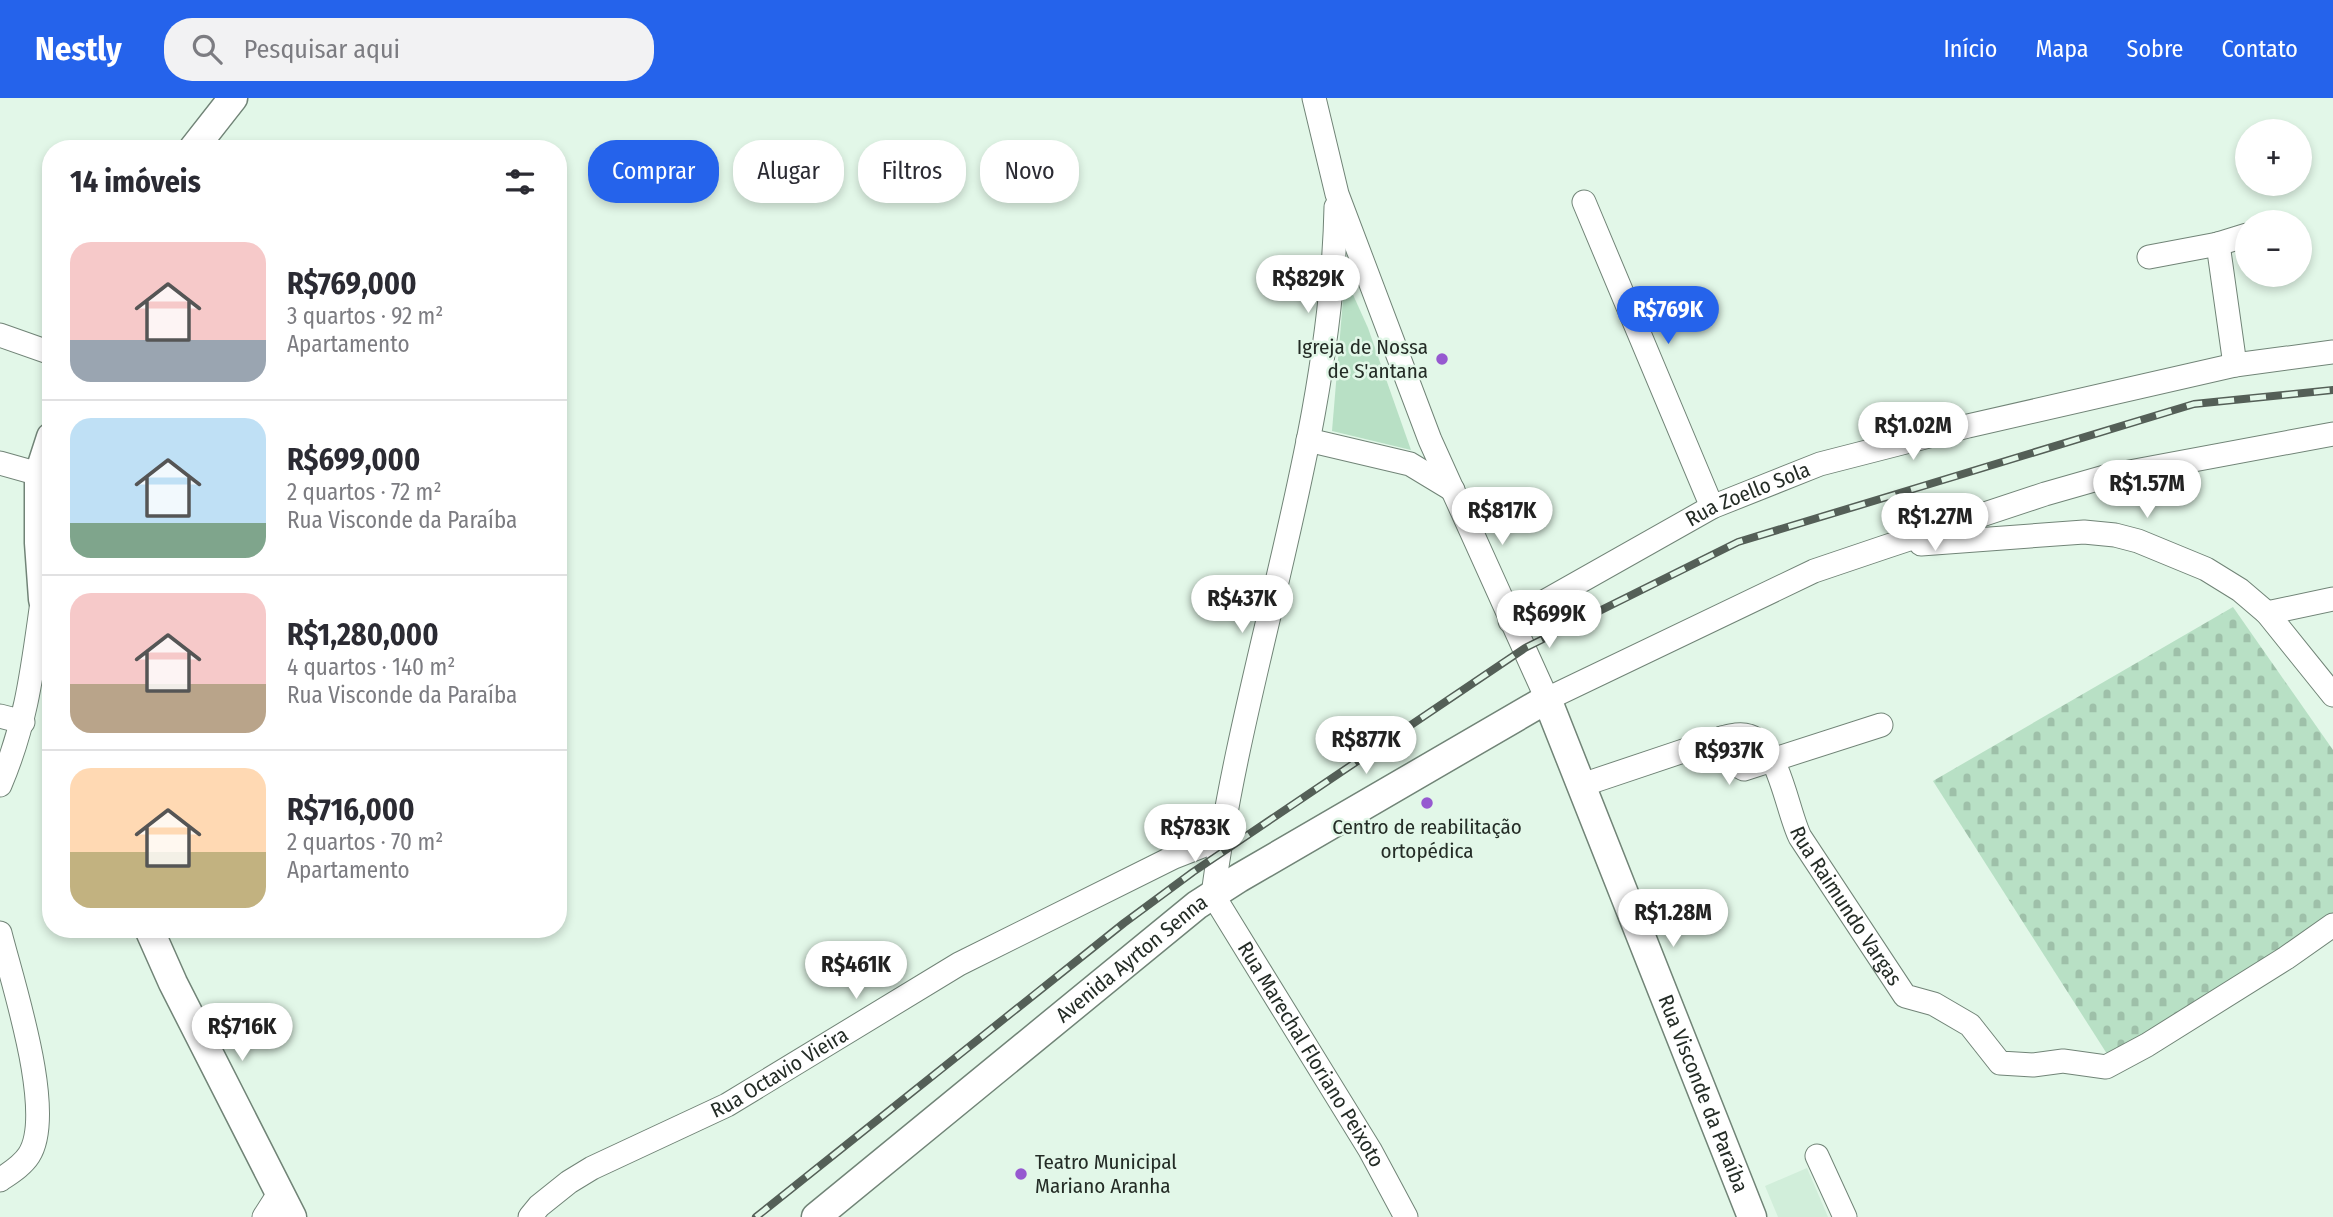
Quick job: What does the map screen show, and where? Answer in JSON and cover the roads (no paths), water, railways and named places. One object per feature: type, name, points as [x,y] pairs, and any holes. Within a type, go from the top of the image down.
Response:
[{"type":"main road","points":[[200,140],[233,98]]},
{"type":"main road","points":[[42,465],[39,474],[42,585]]},
{"type":"main road","name":"Rua Visconde da Paraíba","points":[[1547,699],[1752,1217]]},
{"type":"main road","name":"Avenida Ayrton Senna","points":[[816,1217],[1197,905],[1547,699]]},
{"type":"main road","points":[[153,938],[173,983],[286,1205]]},
{"type":"street","points":[[1213,895],[1220,839],[1308,440],[1331,306],[1337,194],[1314,98]]},
{"type":"street","name":"Rua Visconde da Paraíba","points":[[1337,194],[1430,440],[1547,699]]},
{"type":"street","points":[[1584,202],[1712,506]]},
{"type":"street","points":[[2149,257],[2235,238]]},
{"type":"street","points":[[2218,243],[2235,365]]},
{"type":"street","points":[[0,335],[42,350]]},
{"type":"street","name":"Rua Zoello Sola","points":[[1510,621],[1712,506],[1819,464],[1968,426],[2235,365],[2333,352]]},
{"type":"street","points":[[1547,699],[1814,571],[1885,547],[2045,494],[2109,476],[2333,434]]},
{"type":"street","points":[[1308,440],[1410,464],[1454,490]]},
{"type":"street","points":[[1410,464],[1424,451],[1430,440]]},
{"type":"street","points":[[0,463],[39,474]]},
{"type":"street","points":[[1885,547],[2084,532],[2115,535],[2173,553],[2240,590],[2267,613],[2333,695]]},
{"type":"street","points":[[2267,613],[2333,599]]},
{"type":"street","points":[[0,785],[23,722],[42,606]]},
{"type":"street","points":[[0,716],[23,722]]},
{"type":"street","points":[[1582,785],[1722,738],[1731,762],[1739,768],[1750,768],[1881,725]]},
{"type":"street","name":"Rua Raimundo Vargas","points":[[1722,738],[1751,736],[1765,748],[1773,760],[1800,837],[1905,996],[1934,1004],[1970,1025],[2000,1063],[2033,1065],[2063,1061],[2106,1067],[2147,1045],[2286,958],[2333,925]]},
{"type":"street","name":"Rua Octavio Vieira","points":[[530,1217],[539,1206],[569,1182],[592,1168],[727,1105],[959,964],[1174,857],[1220,839]]},
{"type":"street","name":"Rua Marechal Floriano Peixoto","points":[[1213,895],[1370,1150],[1405,1217]]},
{"type":"street","points":[[0,933],[26,1034],[38,1107],[36,1135],[29,1155],[0,1180]]},
{"type":"street","points":[[1817,1156],[1845,1217]]},
{"type":"street","points":[[264,1217],[286,1205]]},
{"type":"railway","points":[[756,1217],[1124,923],[1193,872],[1525,648],[1738,542],[2194,404],[2333,390]]},
{"type":"place","name":"Igreja de Nossa de S'antana","points":[[1442,359]]},
{"type":"place","name":"Centro de reabilitação ortopédica","points":[[1427,803]]},
{"type":"place","name":"Teatro Municipal Mariano Aranha","points":[[1021,1174]]}]
